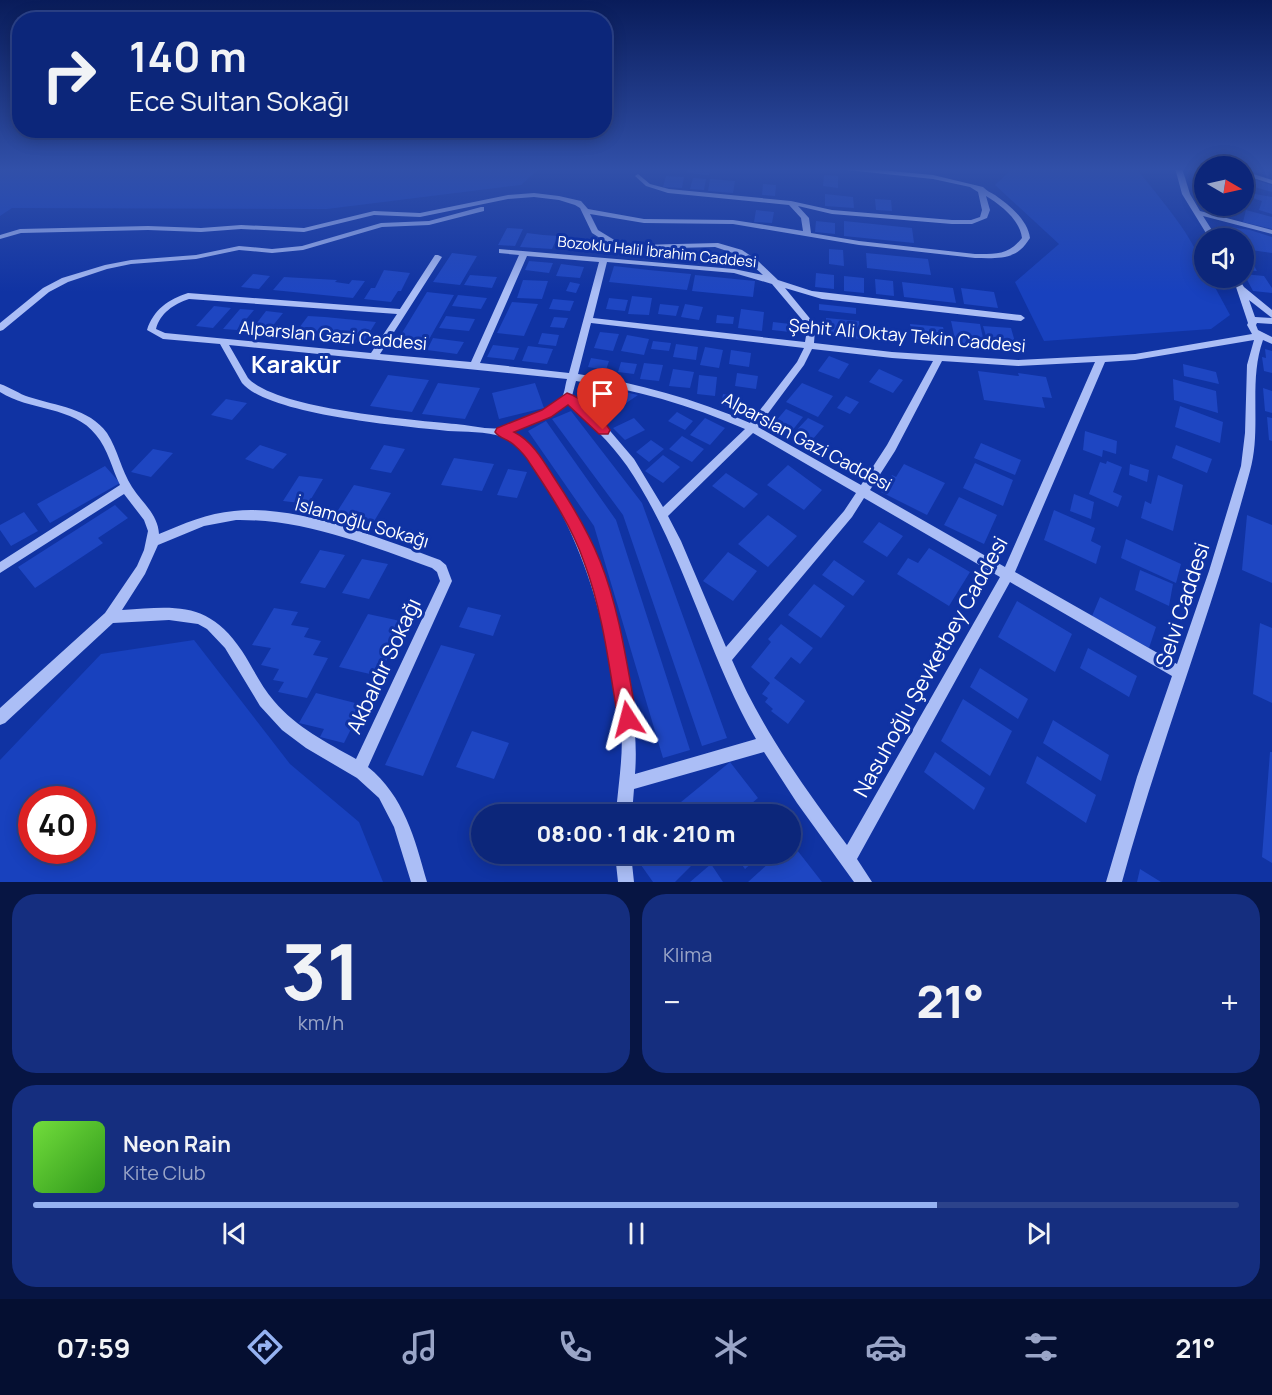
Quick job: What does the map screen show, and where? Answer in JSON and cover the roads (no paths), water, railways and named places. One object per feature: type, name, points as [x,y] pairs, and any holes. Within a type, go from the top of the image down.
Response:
[{"type":"street","points":[[0,237],[20,231],[128,228],[201,230],[241,227],[304,230],[374,213],[420,215],[449,209]]},
{"type":"street","points":[[0,328],[46,290],[65,280],[105,267],[131,262],[196,256],[239,248],[286,251],[381,225],[417,225],[442,221],[482,209]]},
{"type":"street","points":[[797,209],[805,218],[807,235]]},
{"type":"street","points":[[823,209],[843,213],[972,222],[985,215],[986,209]]},
{"type":"street","points":[[585,211],[644,221],[721,221],[859,243],[975,256],[994,256],[1017,249],[1026,238],[1025,229],[1007,209]]},
{"type":"street","points":[[585,211],[595,231],[615,243],[637,248],[702,244],[727,247],[747,256],[774,281],[808,321],[811,330],[809,346],[794,372],[752,428],[663,514]]},
{"type":"street","points":[[1211,216],[1272,232]]},
{"type":"street","name":"Bozoklu Halil İbrahim Caddesi","points":[[502,251],[734,271],[822,296],[1021,318]]},
{"type":"street","points":[[474,366],[524,253]]},
{"type":"street","points":[[374,357],[438,257]]},
{"type":"street","points":[[501,432],[546,413],[560,405],[567,397],[571,375],[604,260]]},
{"type":"street","points":[[1240,288],[1252,328],[1266,338]]},
{"type":"street","points":[[1241,288],[1272,315]]},
{"type":"street","name":"Alparslan Gazi Caddesi","points":[[403,312],[188,296],[171,303],[152,324],[151,330],[163,336],[571,375],[672,396],[710,409],[752,428],[1181,674]]},
{"type":"street","points":[[1252,322],[1260,319],[1272,321]]},
{"type":"street","name":"Şehit Ali Oktay Tekin Caddesi","points":[[587,320],[939,359],[1018,363],[1101,360],[1266,338]]},
{"type":"street","name":"Selvi Caddesi","points":[[1114,882],[1246,466],[1251,433],[1252,358],[1266,338]]},
{"type":"street","points":[[223,342],[249,385],[265,395],[279,400],[374,418],[501,432],[517,440],[535,459],[567,510],[592,562],[610,621],[626,709],[629,741],[625,804]]},
{"type":"street","points":[[724,657],[848,514],[891,448],[939,359]]},
{"type":"street","name":"Nasuhoğlu Şevketbey Caddesi","points":[[848,859],[1008,574],[1101,360]]},
{"type":"street","points":[[0,387],[21,398],[83,417],[105,437],[126,487],[152,519],[153,542],[146,560],[110,617],[0,718]]},
{"type":"street","points":[[567,397],[591,416],[603,430],[636,472],[663,514],[747,709],[864,882]]},
{"type":"street","points":[[0,568],[126,487]]},
{"type":"street","name":"İslamoğlu Sokağı","points":[[153,542],[203,522],[235,515],[254,514],[338,532],[436,564],[442,569],[446,581]]},
{"type":"street","name":"Akbaldır Sokağı","points":[[359,769],[446,581]]},
{"type":"street","points":[[110,617],[185,614],[202,619],[214,626],[266,702],[289,727],[309,742],[359,769],[374,781],[397,815],[407,839],[419,882]]},
{"type":"street","points":[[626,784],[768,743]]},
{"type":"street","points":[[624,864],[626,882]]},
{"type":"district","name":"Karakür","points":[[296,365]]}]
